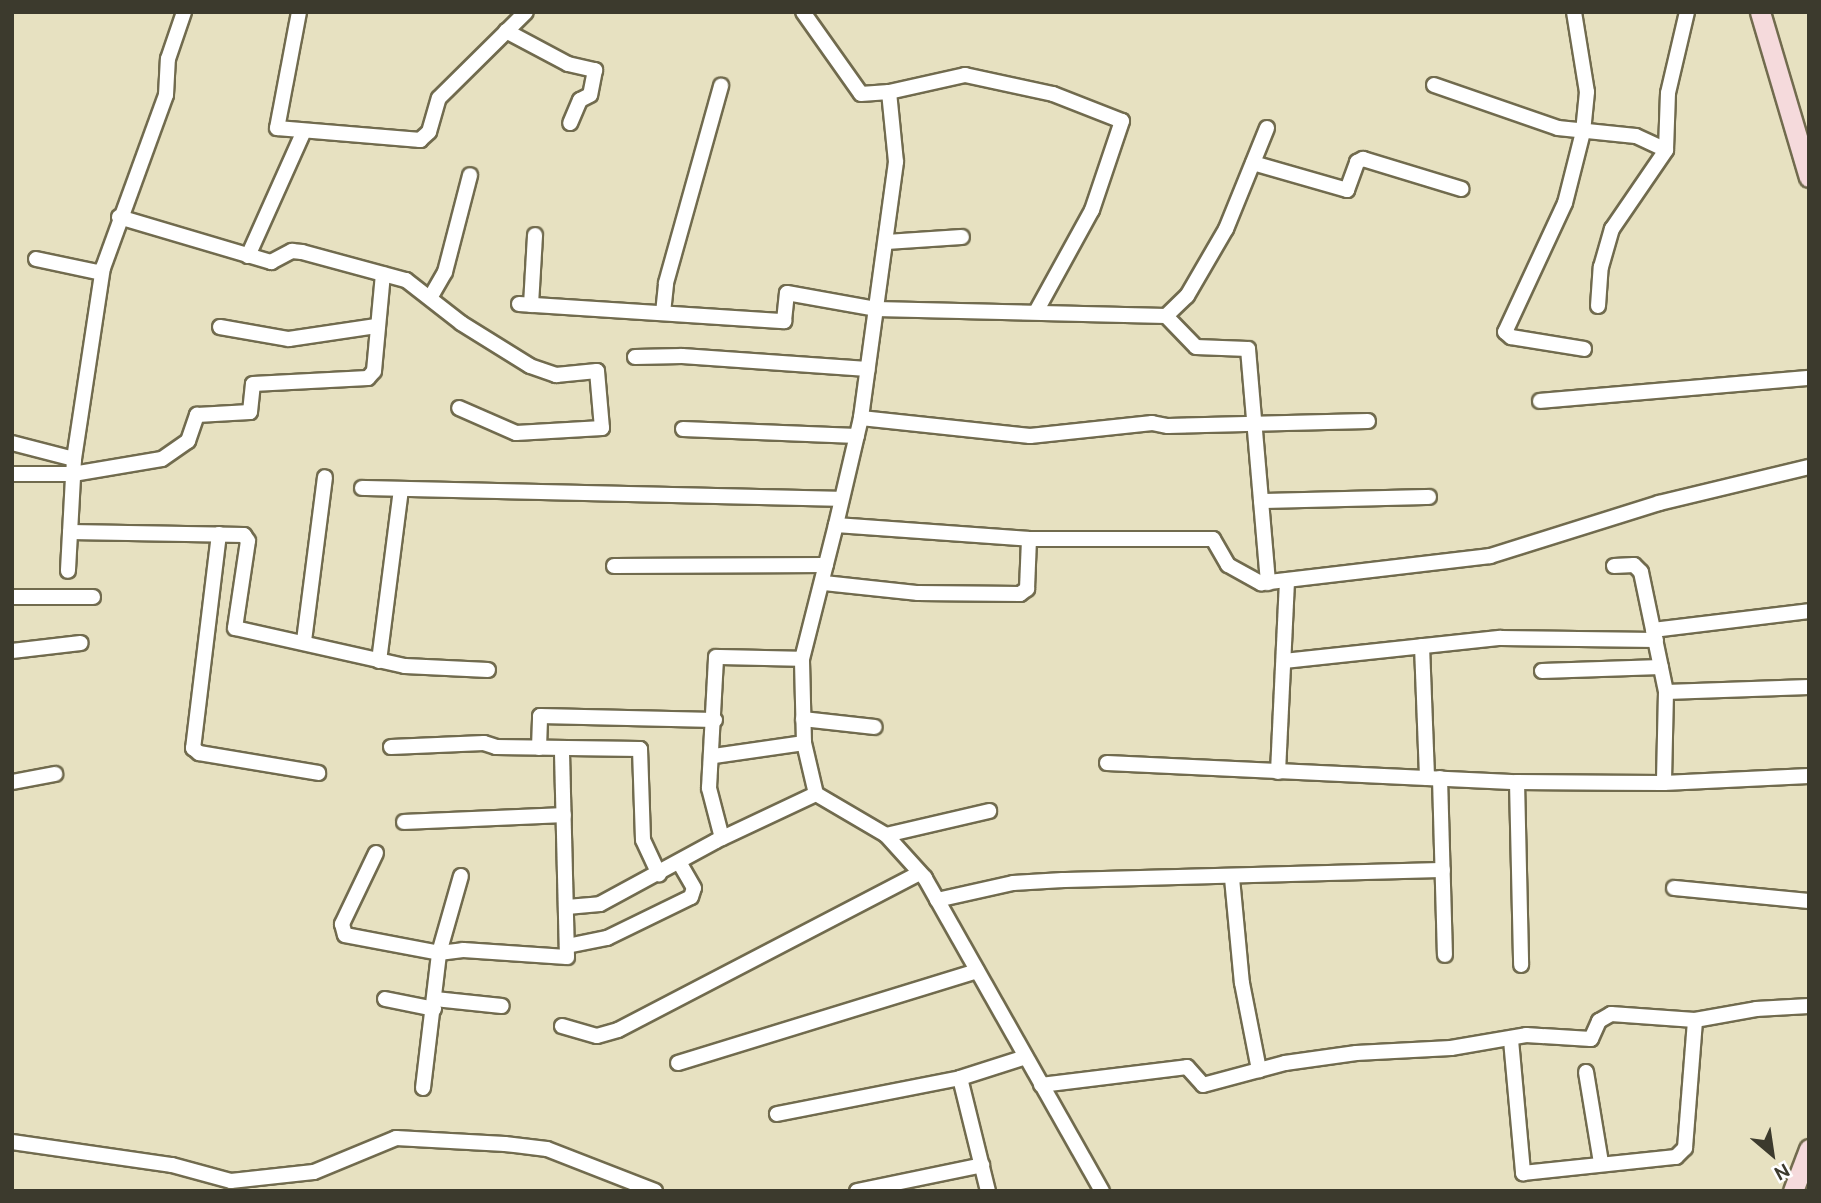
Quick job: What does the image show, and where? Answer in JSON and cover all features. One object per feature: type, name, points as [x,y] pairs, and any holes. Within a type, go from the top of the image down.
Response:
[{"type":"street","points":[[68,571],[73,467],[102,273],[119,217],[166,95],[168,59],[184,12]]},
{"type":"street","points":[[299,12],[276,123],[283,132],[425,140],[439,98],[526,12]]},
{"type":"street","points":[[803,12],[861,94],[889,92],[965,75],[1053,94],[1122,121],[1092,210],[1035,312]]},
{"type":"street","points":[[1574,12],[1587,92],[1583,132],[1565,203],[1505,332],[1511,337],[1584,349]]},
{"type":"street","points":[[1598,306],[1601,267],[1612,229],[1666,149],[1668,93],[1687,12]]},
{"type":"street","points":[[1760,12],[1809,177]]},
{"type":"street","points":[[506,31],[550,56],[595,70],[590,95],[580,100],[570,123]]},
{"type":"street","points":[[1434,85],[1558,128],[1636,136],[1666,149]]},
{"type":"street","points":[[663,313],[666,283],[721,86]]},
{"type":"street","points":[[889,92],[896,162],[886,242],[861,418],[840,499],[824,583],[802,659],[804,743],[816,794],[886,835],[920,873],[1102,1191]]},
{"type":"street","points":[[1166,316],[1187,296],[1217,245],[1267,128]]},
{"type":"street","points":[[248,256],[303,134]]},
{"type":"street","points":[[1253,163],[1347,190],[1357,162],[1363,159],[1462,189]]},
{"type":"street","points":[[430,298],[445,272],[470,175]]},
{"type":"street","points":[[119,217],[271,262],[292,251],[302,252],[406,280],[530,366],[556,375],[597,371],[603,428],[516,433],[459,408]]},
{"type":"street","points":[[534,235],[525,305],[784,321],[788,293],[876,309],[1166,316],[1196,347],[1248,349],[1268,583]]},
{"type":"street","points":[[886,242],[961,237]]},
{"type":"street","points":[[36,258],[102,273]]},
{"type":"street","points":[[12,474],[162,459],[188,441],[197,415],[250,412],[253,384],[368,378],[374,371],[376,326],[383,274]]},
{"type":"street","points":[[220,327],[289,339],[376,326]]},
{"type":"street","points":[[635,357],[682,356],[868,369]]},
{"type":"street","points":[[1540,401],[1809,378]]},
{"type":"street","points":[[861,418],[1030,436],[1152,423],[1254,425],[1368,422]]},
{"type":"street","points":[[684,429],[856,436]]},
{"type":"street","points":[[12,443],[73,467]]},
{"type":"street","points":[[836,525],[1029,538],[1213,539],[1228,565],[1261,583],[1268,583],[1490,556],[1659,503],[1809,467]]},
{"type":"street","points":[[304,641],[325,477]]},
{"type":"street","points":[[362,488],[728,493],[840,499]]},
{"type":"street","points":[[379,661],[401,490]]},
{"type":"street","points":[[1261,501],[1429,497]]},
{"type":"street","points":[[70,532],[244,535],[248,541],[235,628],[304,641],[379,661],[488,670]]},
{"type":"street","points":[[219,534],[193,748],[199,753],[318,773]]},
{"type":"street","points":[[824,583],[918,593],[1020,594],[1027,589],[1029,538]]},
{"type":"street","points":[[614,566],[826,565]]},
{"type":"street","points":[[1614,566],[1634,565],[1641,572],[1667,692],[1664,783]]},
{"type":"street","points":[[1278,772],[1287,580]]},
{"type":"street","points":[[12,597],[93,597]]},
{"type":"street","points":[[1284,661],[1501,638],[1654,635],[1809,611]]},
{"type":"street","points":[[12,651],[81,643]]},
{"type":"street","points":[[1422,646],[1443,870],[1445,956]]},
{"type":"street","points":[[722,838],[711,803],[716,657],[802,659]]},
{"type":"street","points":[[1542,671],[1661,667]]},
{"type":"street","points":[[1667,692],[1809,687]]},
{"type":"street","points":[[539,748],[540,716],[715,720]]},
{"type":"street","points":[[803,719],[875,727]]},
{"type":"street","points":[[391,747],[484,743],[539,748],[640,749],[643,840],[659,874]]},
{"type":"street","points":[[714,756],[804,743]]},
{"type":"street","points":[[376,853],[342,924],[343,934],[439,953],[463,950],[567,957],[562,748]]},
{"type":"street","points":[[1107,763],[1517,782],[1664,783],[1809,776]]},
{"type":"street","points":[[12,782],[55,775]]},
{"type":"street","points":[[1517,782],[1521,965]]},
{"type":"street","points":[[567,907],[600,904],[722,838],[816,794]]},
{"type":"street","points":[[886,835],[989,811]]},
{"type":"street","points":[[404,822],[564,815]]},
{"type":"street","points":[[567,946],[607,939],[691,897],[694,888],[679,862]]},
{"type":"street","points":[[937,900],[1013,883],[1131,877],[1232,878],[1443,870]]},
{"type":"street","points":[[562,1026],[597,1036],[618,1030],[920,873]]},
{"type":"street","points":[[424,1088],[439,953],[460,876]]},
{"type":"street","points":[[1232,878],[1242,983],[1259,1070]]},
{"type":"street","points":[[1674,888],[1809,901]]},
{"type":"street","points":[[678,1063],[977,971]]},
{"type":"street","points":[[385,999],[502,1006]]},
{"type":"street","points":[[1041,1085],[1188,1067],[1203,1085],[1259,1070],[1356,1053],[1511,1040],[1527,1035],[1591,1039],[1599,1021],[1611,1014],[1695,1020],[1809,1006]]},
{"type":"street","points":[[1511,1040],[1523,1173],[1683,1154],[1695,1020]]},
{"type":"street","points":[[777,1114],[960,1078],[1026,1057]]},
{"type":"street","points":[[1586,1072],[1601,1163]]},
{"type":"street","points":[[960,1078],[988,1191]]},
{"type":"street","points":[[12,1142],[172,1165],[230,1181],[314,1172],[396,1138],[505,1144],[547,1149],[655,1191]]},
{"type":"street","points":[[1793,1191],[1809,1149]]},
{"type":"street","points":[[857,1191],[982,1165]]}]
